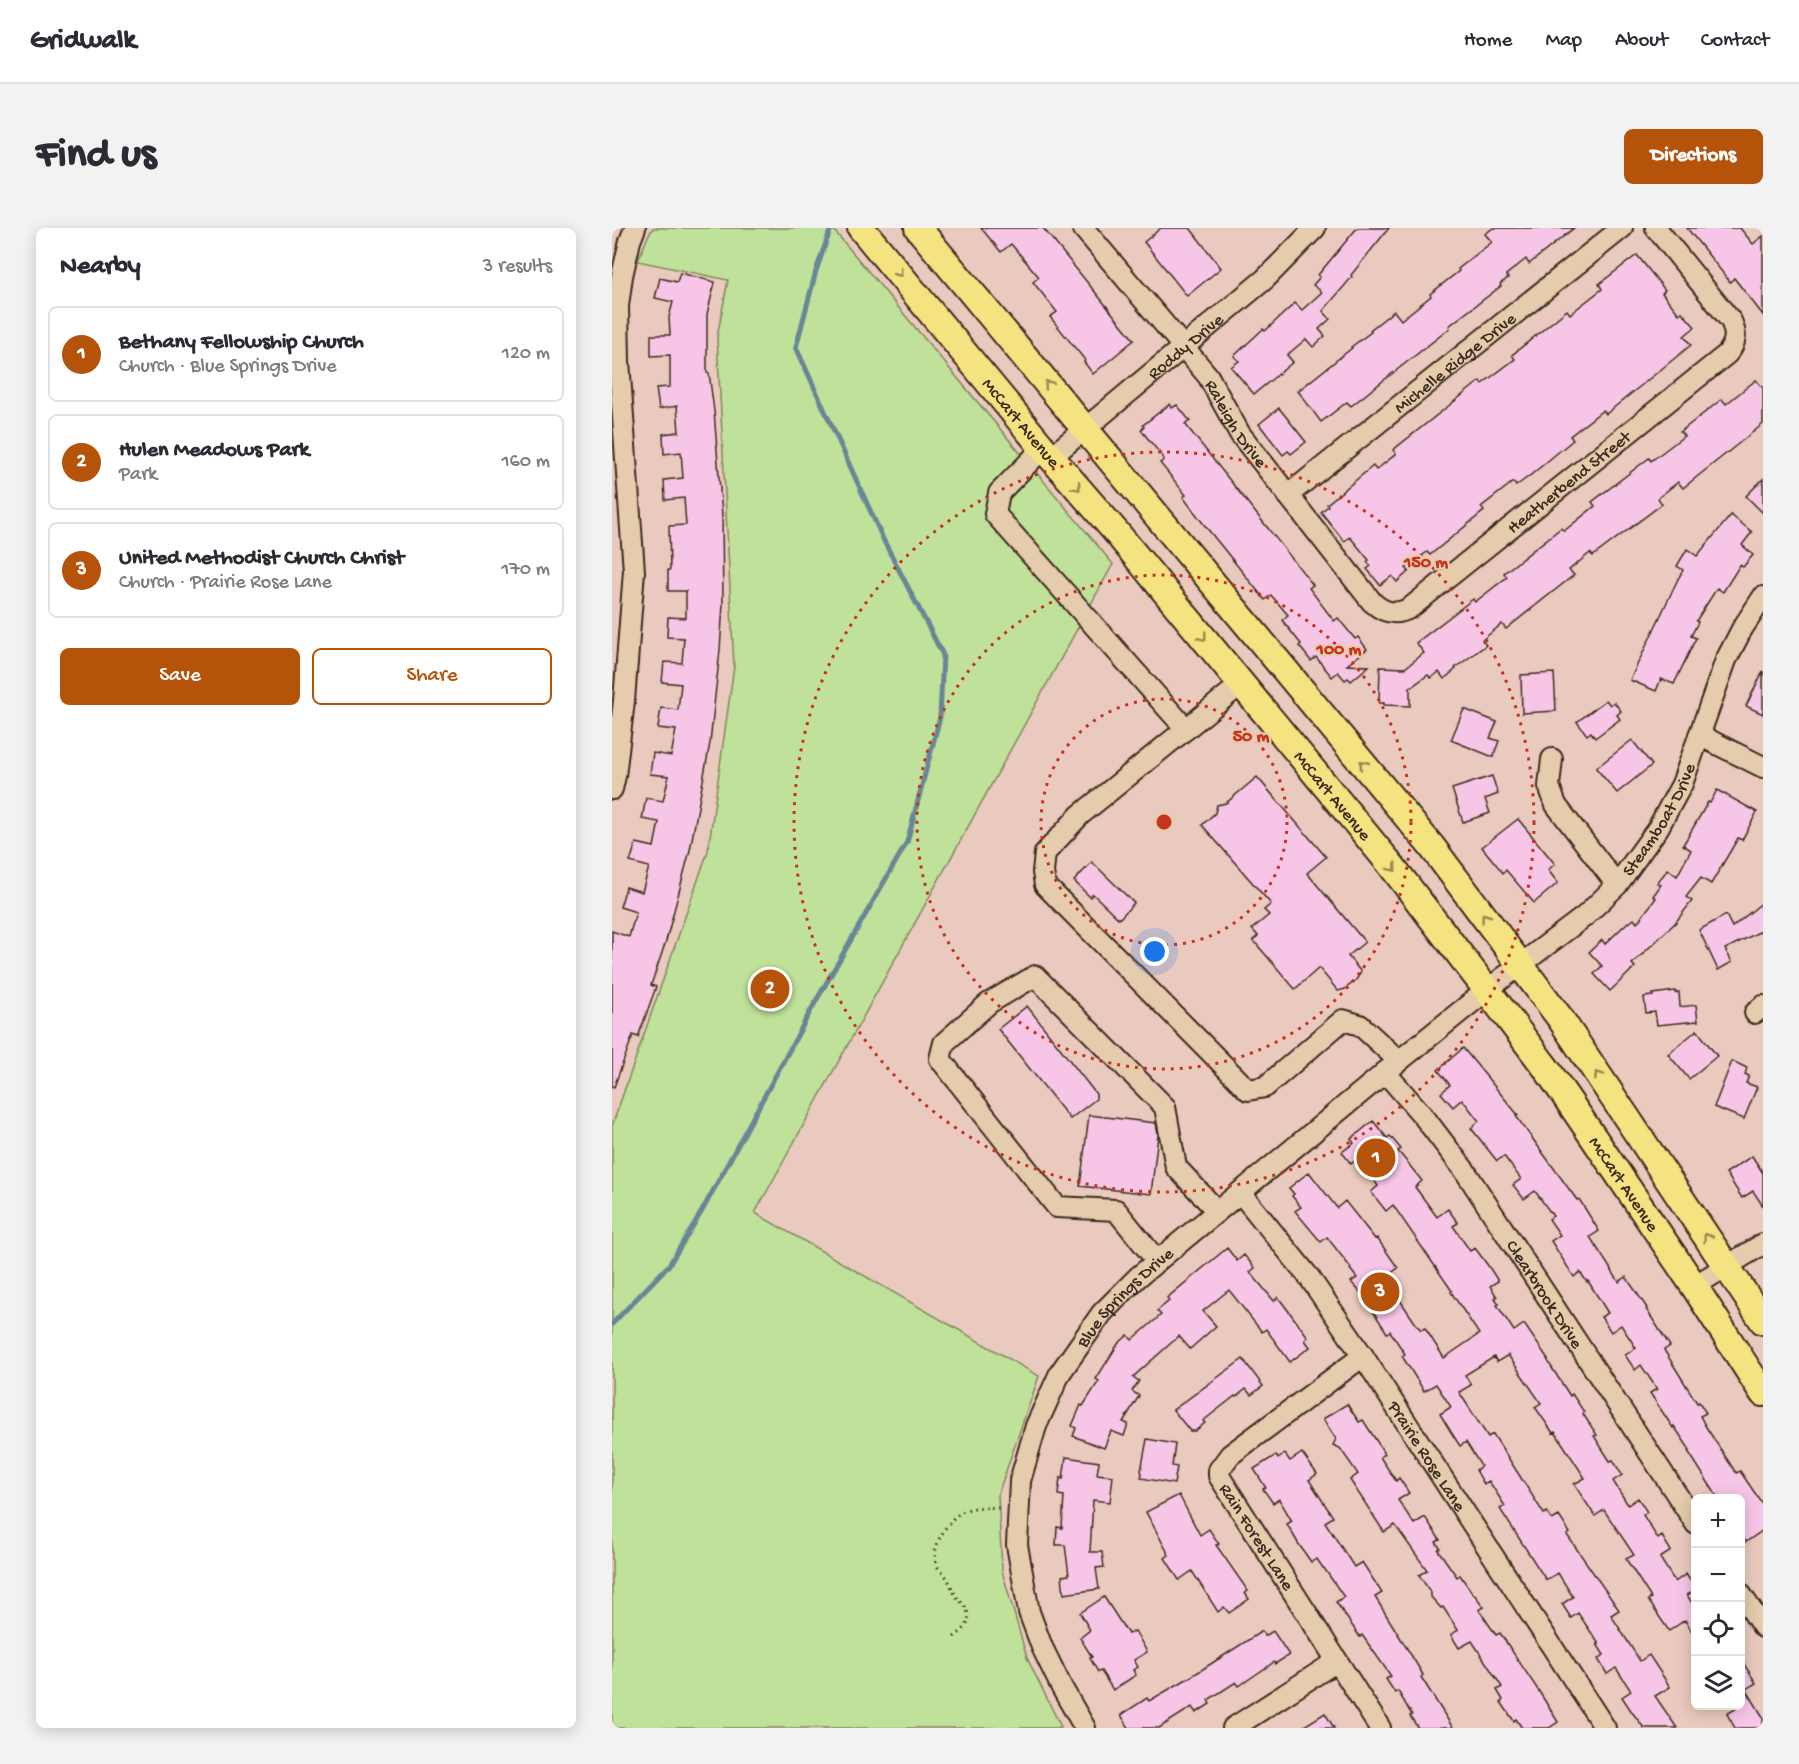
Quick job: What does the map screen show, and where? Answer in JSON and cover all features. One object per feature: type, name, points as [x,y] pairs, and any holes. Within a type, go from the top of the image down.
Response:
[{"type":"main road","name":"McCart Avenue","points":[[861,228],[1391,865],[1546,1068],[1695,1286],[1763,1393]]},
{"type":"main road","name":"McCart Avenue","points":[[918,228],[1432,847],[1560,1018],[1763,1321]]},
{"type":"street","points":[[612,789],[624,701],[634,571],[619,361],[618,306],[627,253],[635,228]]},
{"type":"street","name":"Raleigh Drive","points":[[1083,228],[1208,376],[1233,424],[1372,602],[1384,611],[1394,614]]},
{"type":"street","name":"Roddy Drive","points":[[1186,729],[995,514],[999,493],[1047,453],[1085,429],[1266,279],[1315,228]]},
{"type":"street","name":"Michelle Ridge Drive","points":[[1288,495],[1622,228]]},
{"type":"street","name":"Heatherbend Street","points":[[1394,614],[1410,608],[1733,347],[1735,330],[1731,321],[1656,228]]},
{"type":"street","name":"Steamboat Drive","points":[[1487,990],[1585,916],[1617,885],[1658,828],[1682,784],[1726,660],[1742,629],[1763,597]]},
{"type":"street","points":[[1186,729],[1241,684]]},
{"type":"street","name":"Clearbrook Drive","points":[[1186,729],[1080,815],[1045,853],[1043,873],[1045,885],[1248,1090],[1265,1087],[1343,1020],[1360,1025],[1464,1171],[1691,1518]]},
{"type":"street","points":[[1699,735],[1763,767]]},
{"type":"street","points":[[1552,759],[1549,786],[1556,805],[1617,885]]},
{"type":"street","points":[[1158,1261],[1116,1210],[1057,1207],[940,1059],[944,1043],[989,1003],[1035,976],[1165,1107],[1176,1167],[1217,1211]]},
{"type":"street","name":"Blue Springs Drive","points":[[1085,1728],[1042,1647],[1029,1612],[1017,1545],[1020,1481],[1036,1426],[1060,1373],[1102,1313],[1138,1277],[1487,990]]},
{"type":"street","name":"Prairie Rose Lane","points":[[1240,1192],[1309,1277],[1363,1356],[1605,1728]]},
{"type":"street","points":[[1695,1286],[1763,1244]]},
{"type":"street","name":"Rain Forest Lane","points":[[1363,1356],[1230,1455],[1219,1470],[1219,1476],[1380,1728]]},
{"type":"street","points":[[1745,1600],[1763,1627]]},
{"type":"street","points":[[1233,1728],[1337,1661]]},
{"type":"path","points":[[954,1637],[967,1627],[969,1618],[966,1606],[957,1597],[945,1575],[937,1566],[935,1548],[942,1533],[960,1512],[976,1507],[1018,1509]]},
{"type":"green space","points":[[653,228],[832,228],[1113,564],[755,1213],[1039,1376],[998,1494],[1002,1571],[1027,1658],[1061,1727],[612,1728],[612,1126],[708,851],[734,666],[717,337],[728,280],[638,261]]},
{"type":"building","points":[[981,228],[1043,228],[1134,340],[1093,374],[1084,362],[1085,360],[1050,317],[1057,312],[1033,282],[1039,277],[1011,244],[1001,252]]},
{"type":"building","points":[[1161,228],[1190,228],[1221,268],[1187,296],[1144,242]]},
{"type":"building","points":[[1357,228],[1389,228],[1323,311],[1330,319],[1319,329],[1325,336],[1313,347],[1306,339],[1287,355],[1293,362],[1254,394],[1231,367],[1239,361],[1234,356],[1295,303],[1302,310],[1322,292],[1313,285],[1320,277],[1318,275]]},
{"type":"building","points":[[1493,228],[1574,228],[1529,264],[1526,259],[1506,275],[1508,278],[1500,284],[1501,286],[1351,406],[1347,402],[1321,422],[1298,391],[1394,311],[1401,320],[1431,296],[1430,294],[1459,271],[1458,269],[1492,242],[1485,234]]},
{"type":"building","points":[[1687,228],[1740,228],[1753,244],[1763,236],[1763,315],[1734,278],[1730,282]]},
{"type":"building","points":[[1637,255],[1665,290],[1662,293],[1679,314],[1682,312],[1695,327],[1684,336],[1691,345],[1606,414],[1603,410],[1570,436],[1573,440],[1532,474],[1516,486],[1513,482],[1481,507],[1484,511],[1430,555],[1427,552],[1406,568],[1409,571],[1397,582],[1392,576],[1380,585],[1367,569],[1371,566],[1367,562],[1369,560],[1350,537],[1344,541],[1321,512],[1328,506],[1327,504],[1373,466],[1376,470],[1396,454],[1393,450],[1480,381],[1482,384],[1515,359],[1512,355],[1567,310],[1570,314],[1602,289],[1599,284]]},
{"type":"building","points":[[680,273],[715,282],[707,314],[707,373],[709,373],[714,411],[722,516],[723,604],[720,650],[710,743],[690,850],[666,941],[651,985],[656,987],[638,1037],[633,1035],[614,1087],[612,1087],[612,931],[629,937],[636,912],[620,907],[626,887],[642,892],[649,867],[630,862],[636,843],[654,847],[659,822],[642,819],[646,798],[663,801],[669,776],[650,774],[653,753],[671,756],[676,730],[658,728],[661,708],[678,710],[681,684],[662,682],[664,662],[682,663],[684,638],[667,637],[668,617],[686,618],[686,591],[668,591],[669,526],[686,525],[684,498],[665,500],[664,480],[683,478],[681,452],[664,454],[663,434],[679,432],[677,406],[659,409],[656,388],[670,387],[670,355],[651,356],[651,335],[670,335],[669,317],[673,302],[655,298],[660,278],[677,282]]},
{"type":"building","points":[[1756,380],[1763,388],[1763,424],[1683,488],[1678,482],[1658,498],[1662,504],[1593,556],[1590,553],[1569,570],[1574,575],[1506,629],[1502,624],[1482,640],[1486,645],[1444,679],[1439,672],[1431,678],[1428,675],[1410,688],[1410,706],[1379,703],[1380,667],[1405,668],[1424,653],[1416,643],[1473,599],[1475,602],[1507,577],[1504,573],[1561,528],[1564,531],[1595,506],[1592,502],[1649,458],[1651,461],[1684,436],[1680,432],[1722,399],[1726,404]]},
{"type":"building","points":[[1170,404],[1172,408],[1177,405],[1190,421],[1185,424],[1313,585],[1309,588],[1334,621],[1338,618],[1355,639],[1358,637],[1367,649],[1347,665],[1369,666],[1351,681],[1348,678],[1345,680],[1338,672],[1332,677],[1316,657],[1311,661],[1282,620],[1288,615],[1271,595],[1265,600],[1183,497],[1186,495],[1160,463],[1164,460],[1163,457],[1141,430],[1143,425]]},
{"type":"building","points":[[1279,408],[1306,442],[1291,454],[1288,451],[1283,455],[1259,424]]},
{"type":"building","points":[[1763,479],[1763,513],[1746,496]]},
{"type":"building","points":[[1731,515],[1752,532],[1742,545],[1753,555],[1743,567],[1740,565],[1723,592],[1717,588],[1696,621],[1698,622],[1691,636],[1696,638],[1674,684],[1661,679],[1656,691],[1630,680],[1683,570],[1677,566],[1687,549],[1697,556]]},
{"type":"building","points":[[1763,671],[1763,714],[1746,706]]},
{"type":"building","points":[[1554,673],[1556,711],[1522,713],[1521,675]]},
{"type":"building","points":[[1606,700],[1610,705],[1614,702],[1621,711],[1617,715],[1620,719],[1595,738],[1591,732],[1587,735],[1577,722]]},
{"type":"building","points":[[1464,709],[1497,722],[1490,738],[1499,741],[1493,757],[1451,740]]},
{"type":"building","points":[[1632,740],[1652,765],[1617,793],[1596,768]]},
{"type":"building","points":[[1492,776],[1498,794],[1485,799],[1490,813],[1463,822],[1452,789]]},
{"type":"building","points":[[1257,777],[1326,857],[1307,873],[1365,942],[1348,956],[1361,972],[1356,980],[1345,989],[1338,991],[1319,968],[1295,989],[1253,940],[1258,936],[1252,929],[1269,915],[1264,910],[1271,904],[1202,825],[1215,813],[1217,805],[1226,803]]},
{"type":"building","points":[[1717,790],[1757,812],[1742,840],[1738,838],[1711,884],[1701,878],[1686,897],[1692,901],[1675,923],[1632,964],[1635,967],[1610,991],[1594,974],[1602,966],[1589,952],[1602,940],[1605,944],[1628,922],[1634,919],[1637,923],[1656,898],[1653,896],[1661,885],[1657,883],[1668,869],[1677,876],[1691,850],[1683,845]]},
{"type":"building","points":[[1518,819],[1555,864],[1548,870],[1558,883],[1534,903],[1506,870],[1503,873],[1482,847]]},
{"type":"building","points":[[1092,862],[1134,903],[1119,919],[1093,894],[1090,897],[1074,881]]},
{"type":"building","points":[[1763,902],[1763,930],[1725,949],[1732,962],[1718,970],[1699,930],[1726,915],[1732,927]]},
{"type":"building","points":[[1675,991],[1675,993],[1679,992],[1680,1007],[1696,1005],[1698,1021],[1657,1025],[1655,1012],[1646,1013],[1644,997]]},
{"type":"building","points":[[1027,1006],[1096,1094],[1096,1099],[1070,1119],[998,1029]]},
{"type":"building","points":[[1697,1030],[1717,1056],[1689,1079],[1668,1054]]},
{"type":"building","points":[[1463,1048],[1518,1115],[1516,1116],[1577,1200],[1579,1199],[1599,1231],[1590,1237],[1619,1282],[1626,1277],[1647,1308],[1670,1346],[1664,1350],[1697,1403],[1699,1402],[1706,1413],[1700,1416],[1706,1427],[1736,1473],[1740,1471],[1763,1505],[1763,1530],[1746,1542],[1745,1494],[1715,1494],[1688,1451],[1690,1450],[1650,1393],[1657,1389],[1641,1365],[1635,1370],[1625,1355],[1636,1348],[1621,1325],[1611,1332],[1601,1317],[1608,1313],[1588,1281],[1580,1272],[1574,1277],[1551,1241],[1560,1235],[1549,1219],[1553,1216],[1535,1191],[1524,1199],[1513,1185],[1521,1179],[1504,1156],[1497,1161],[1471,1128],[1479,1121],[1462,1099],[1453,1107],[1441,1093],[1450,1085],[1438,1070]]},
{"type":"building","points":[[1732,1061],[1747,1068],[1745,1074],[1749,1076],[1746,1083],[1757,1087],[1744,1119],[1714,1107]]},
{"type":"building","points":[[1089,1115],[1156,1123],[1158,1135],[1151,1194],[1080,1186]]},
{"type":"building","points":[[1373,1121],[1387,1138],[1390,1136],[1401,1149],[1398,1151],[1422,1181],[1415,1187],[1437,1217],[1448,1209],[1458,1223],[1453,1226],[1470,1251],[1475,1248],[1498,1281],[1490,1286],[1497,1297],[1495,1298],[1499,1304],[1497,1305],[1514,1331],[1524,1324],[1570,1396],[1572,1394],[1584,1412],[1583,1414],[1597,1435],[1594,1436],[1610,1461],[1613,1460],[1622,1475],[1613,1481],[1628,1505],[1638,1498],[1647,1512],[1643,1515],[1658,1539],[1662,1536],[1671,1551],[1660,1558],[1675,1582],[1686,1574],[1691,1582],[1691,1592],[1687,1595],[1691,1602],[1691,1630],[1685,1620],[1669,1631],[1648,1600],[1651,1598],[1626,1559],[1634,1555],[1604,1510],[1595,1516],[1574,1484],[1585,1478],[1555,1432],[1553,1433],[1535,1407],[1541,1403],[1508,1355],[1497,1362],[1494,1357],[1465,1375],[1471,1385],[1459,1392],[1488,1437],[1493,1434],[1544,1514],[1547,1512],[1552,1520],[1559,1516],[1570,1533],[1567,1535],[1619,1610],[1611,1615],[1640,1661],[1649,1655],[1670,1687],[1655,1696],[1677,1728],[1644,1728],[1632,1712],[1622,1697],[1631,1691],[1616,1668],[1607,1674],[1598,1659],[1604,1655],[1597,1644],[1599,1644],[1578,1613],[1571,1618],[1562,1604],[1573,1597],[1558,1573],[1546,1580],[1500,1509],[1505,1506],[1489,1481],[1484,1484],[1476,1470],[1481,1466],[1466,1442],[1460,1446],[1440,1414],[1451,1407],[1436,1384],[1424,1391],[1402,1356],[1405,1354],[1390,1331],[1387,1333],[1362,1294],[1351,1282],[1357,1278],[1351,1268],[1327,1237],[1321,1242],[1295,1211],[1301,1207],[1289,1188],[1309,1172],[1337,1208],[1345,1201],[1375,1239],[1377,1238],[1398,1268],[1385,1278],[1416,1324],[1421,1330],[1425,1328],[1444,1358],[1479,1334],[1393,1205],[1386,1211],[1371,1192],[1378,1186],[1374,1180],[1379,1176],[1362,1155],[1351,1164],[1342,1152],[1354,1143],[1351,1139]]},
{"type":"building","points":[[1752,1156],[1763,1173],[1763,1206],[1753,1191],[1742,1198],[1726,1173]]},
{"type":"building","points":[[1227,1248],[1237,1261],[1244,1255],[1255,1268],[1250,1272],[1274,1301],[1278,1297],[1308,1337],[1305,1340],[1310,1347],[1290,1362],[1266,1329],[1262,1332],[1229,1290],[1203,1311],[1216,1326],[1190,1349],[1179,1336],[1133,1377],[1139,1381],[1132,1391],[1139,1396],[1123,1422],[1128,1424],[1124,1436],[1111,1431],[1104,1448],[1073,1436],[1076,1428],[1072,1426],[1081,1405],[1083,1406],[1099,1381],[1096,1379],[1118,1344],[1128,1335],[1132,1340],[1161,1315],[1157,1311],[1169,1301],[1167,1298]]},
{"type":"building","points":[[1243,1359],[1263,1386],[1251,1395],[1246,1389],[1203,1421],[1205,1423],[1195,1431],[1190,1431],[1173,1410]]},
{"type":"building","points":[[1347,1404],[1359,1422],[1363,1420],[1385,1454],[1380,1457],[1396,1481],[1399,1478],[1409,1493],[1398,1500],[1414,1524],[1425,1517],[1440,1540],[1436,1542],[1440,1548],[1438,1550],[1457,1577],[1460,1575],[1484,1607],[1479,1610],[1496,1635],[1500,1633],[1540,1693],[1558,1722],[1549,1728],[1522,1728],[1516,1719],[1514,1721],[1501,1702],[1503,1700],[1497,1690],[1502,1687],[1472,1641],[1459,1648],[1451,1635],[1458,1630],[1443,1607],[1441,1608],[1431,1597],[1431,1593],[1419,1575],[1427,1570],[1395,1525],[1384,1532],[1350,1480],[1358,1474],[1340,1448],[1333,1445],[1336,1439],[1323,1419]]},
{"type":"building","points":[[1147,1439],[1175,1444],[1172,1466],[1177,1467],[1174,1484],[1141,1478]]},
{"type":"building","points":[[1302,1453],[1317,1474],[1309,1480],[1333,1517],[1325,1522],[1354,1567],[1362,1562],[1382,1593],[1375,1597],[1453,1728],[1418,1728],[1398,1691],[1395,1693],[1386,1679],[1391,1676],[1336,1602],[1344,1597],[1317,1559],[1311,1562],[1298,1543],[1287,1524],[1292,1521],[1279,1499],[1273,1503],[1263,1489],[1266,1488],[1254,1469],[1276,1455],[1278,1459],[1285,1454],[1290,1461]]},
{"type":"building","points":[[1066,1457],[1099,1462],[1097,1474],[1113,1476],[1110,1502],[1093,1500],[1090,1552],[1102,1552],[1104,1567],[1096,1568],[1099,1589],[1064,1594],[1062,1576],[1069,1575],[1065,1545],[1056,1545],[1057,1527],[1062,1528],[1064,1496],[1058,1495]]},
{"type":"building","points":[[1179,1495],[1200,1535],[1209,1529],[1219,1544],[1216,1545],[1248,1591],[1245,1593],[1249,1599],[1229,1613],[1224,1607],[1218,1612],[1192,1571],[1179,1580],[1165,1558],[1169,1555],[1146,1512]]},
{"type":"building","points":[[1104,1597],[1128,1634],[1135,1631],[1147,1652],[1134,1660],[1138,1667],[1133,1670],[1136,1675],[1113,1690],[1101,1671],[1098,1672],[1080,1638],[1090,1630],[1080,1613]]},
{"type":"building","points":[[1262,1631],[1265,1636],[1273,1631],[1289,1655],[1275,1664],[1274,1662],[1239,1686],[1236,1682],[1208,1700],[1210,1704],[1196,1713],[1192,1707],[1159,1728],[1129,1728],[1121,1715],[1147,1698],[1149,1701],[1192,1676]]},
{"type":"building","points":[[1745,1666],[1756,1683],[1746,1689],[1763,1717],[1763,1728],[1735,1728],[1727,1714],[1734,1710],[1745,1710]]},
{"type":"building","points":[[1325,1713],[1334,1728],[1301,1728]]},
{"type":"waterway","points":[[612,1324],[669,1265],[702,1211],[816,1001],[907,842],[940,717],[943,655],[884,541],[796,347],[816,271],[831,228]]},
{"type":"place","name":"Hulen Meadows Park","points":[[770,989]]},
{"type":"place","name":"Bethany Fellowship Church","points":[[1376,1158]]},
{"type":"place","name":"United Methodist Church Christ","points":[[1380,1292]]}]
